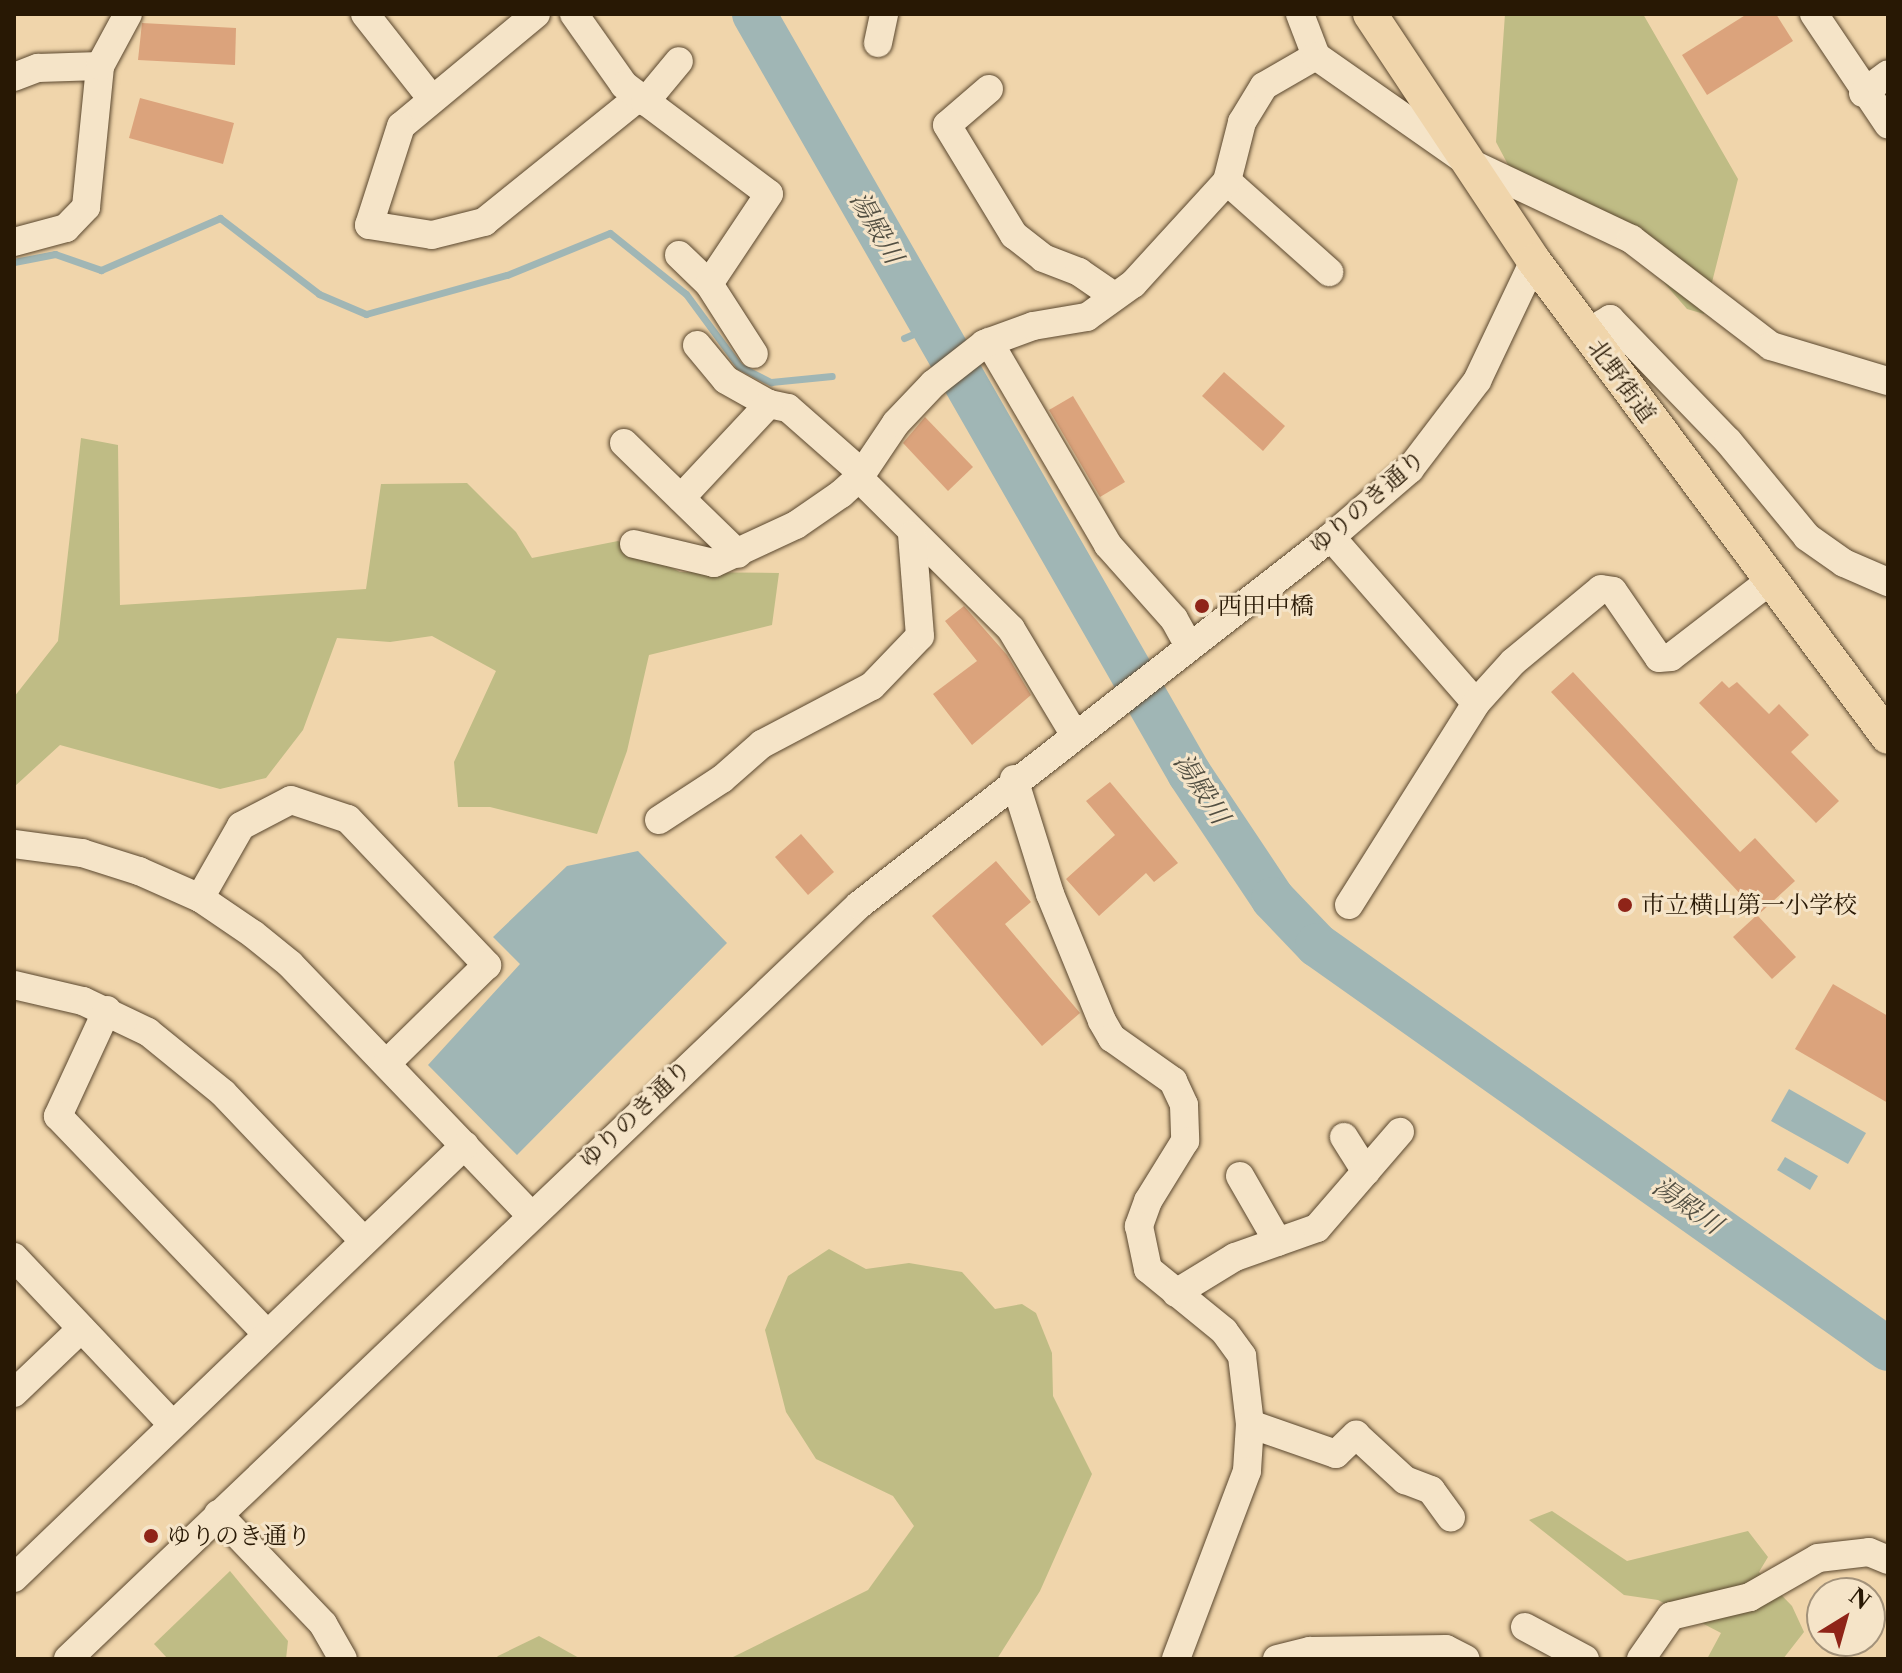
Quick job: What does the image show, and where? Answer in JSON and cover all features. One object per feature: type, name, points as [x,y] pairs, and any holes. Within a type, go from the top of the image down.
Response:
[{"type":"main road","name":"北野街道","points":[[1370,14],[1534,261],[1888,737]]},
{"type":"street","points":[[14,242],[66,228],[86,207],[100,66],[128,14]]},
{"type":"street","points":[[365,14],[431,98]]},
{"type":"street","points":[[536,14],[401,126],[369,225],[432,235],[484,222],[642,99],[679,61]]},
{"type":"street","points":[[574,14],[605,64],[642,99],[769,194],[709,284]]},
{"type":"street","points":[[878,43],[884,14]]},
{"type":"street","points":[[1300,14],[1316,56],[1466,161],[1631,239],[1771,346],[1888,381]]},
{"type":"street","points":[[1814,14],[1863,93],[1888,124]]},
{"type":"street","points":[[634,544],[694,562],[714,563],[796,525],[860,476],[896,423],[938,380],[987,343],[1033,326],[1087,317],[1133,284],[1227,181],[1242,122],[1264,86],[1316,56]]},
{"type":"street","points":[[14,77],[38,68],[100,66]]},
{"type":"street","points":[[1863,93],[1888,74]]},
{"type":"street","points":[[989,89],[947,125],[969,162],[1014,235],[1043,258],[1079,272],[1114,296]]},
{"type":"street","points":[[1227,181],[1329,272]]},
{"type":"street","points":[[679,255],[709,284],[754,354]]},
{"type":"street","name":"ゆりのき通り","points":[[68,1659],[802,956],[1014,779],[1331,537],[1410,469],[1460,409],[1534,261]]},
{"type":"street","points":[[1586,333],[1610,319],[1720,432],[1807,537],[1844,563],[1888,582]]},
{"type":"street","points":[[987,343],[1108,545],[1174,619],[1189,645]]},
{"type":"street","points":[[697,345],[726,380],[769,404],[788,408],[860,476],[912,535],[1011,629],[1074,734]]},
{"type":"street","points":[[681,498],[769,404]]},
{"type":"street","points":[[624,443],[738,554]]},
{"type":"street","points":[[659,820],[722,779],[762,744],[872,686],[920,636],[912,535]]},
{"type":"street","points":[[1331,537],[1476,703]]},
{"type":"street","points":[[1349,905],[1476,703],[1513,662],[1601,589],[1613,591],[1659,658],[1671,657],[1771,580]]},
{"type":"street","points":[[1014,779],[1050,894],[1102,1021],[1112,1038],[1173,1081],[1184,1105],[1185,1141],[1148,1201],[1139,1226],[1148,1269],[1224,1331],[1242,1356],[1250,1424],[1247,1471],[1176,1659]]},
{"type":"street","points":[[200,898],[241,826],[291,800],[348,819],[487,965],[387,1063]]},
{"type":"street","points":[[14,844],[82,853],[200,898],[290,964],[530,1214]]},
{"type":"street","points":[[14,985],[55,992],[107,1010],[148,1032],[201,1074],[364,1241]]},
{"type":"street","points":[[107,1010],[58,1116],[267,1334]]},
{"type":"street","points":[[1176,1293],[1235,1257],[1317,1228],[1400,1132]]},
{"type":"street","points":[[1344,1137],[1366,1172]]},
{"type":"street","points":[[14,1578],[465,1145]]},
{"type":"street","points":[[1240,1176],[1278,1242]]},
{"type":"street","points":[[14,1257],[173,1425]]},
{"type":"street","points":[[14,1393],[81,1329]]},
{"type":"street","points":[[1250,1424],[1336,1454],[1356,1435],[1405,1480],[1431,1490],[1451,1518]]},
{"type":"street","points":[[218,1514],[323,1624],[343,1659]]},
{"type":"street","points":[[1641,1659],[1671,1616],[1750,1597],[1818,1558],[1869,1552],[1888,1560]]},
{"type":"street","points":[[1525,1627],[1585,1659]]},
{"type":"street","points":[[1277,1659],[1310,1651],[1446,1649],[1466,1659]]},
{"type":"shaded area","points":[[1505,14],[1643,14],[1738,179],[1704,314],[1687,309],[1625,238],[1524,195],[1496,142]]},
{"type":"shaded area","points":[[81,438],[118,445],[120,605],[366,589],[381,484],[467,483],[516,532],[532,558],[618,541],[680,572],[779,573],[772,625],[649,655],[627,751],[597,834],[490,807],[458,807],[454,762],[496,671],[432,636],[390,642],[337,638],[303,730],[266,778],[220,789],[60,745],[14,787],[14,697],[58,641]]},
{"type":"shaded area","points":[[638,851],[727,943],[517,1155],[428,1065],[520,964],[493,937],[567,866]]},
{"type":"shaded area","points":[[1789,1089],[1866,1133],[1848,1164],[1771,1121]]},
{"type":"shaded area","points":[[1785,1157],[1818,1176],[1810,1190],[1777,1170]]},
{"type":"shaded area","points":[[829,1249],[866,1269],[909,1263],[962,1272],[995,1309],[1022,1304],[1036,1313],[1052,1353],[1053,1396],[1092,1474],[1040,1591],[997,1659],[729,1659],[868,1590],[914,1526],[893,1496],[816,1459],[786,1412],[765,1330],[788,1276]]},
{"type":"shaded area","points":[[1552,1511],[1627,1561],[1748,1531],[1768,1557],[1759,1572],[1792,1606],[1804,1632],[1783,1659],[1707,1659],[1721,1633],[1658,1600],[1624,1595],[1529,1520]]},
{"type":"shaded area","points":[[230,1571],[288,1641],[286,1659],[168,1659],[154,1644]]},
{"type":"shaded area","points":[[539,1636],[581,1659],[495,1659],[498,1656]]},
{"type":"building","points":[[1747,14],[1776,14],[1793,41],[1707,95],[1682,55]]},
{"type":"building","points":[[142,23],[236,28],[235,65],[138,60]]},
{"type":"building","points":[[140,98],[234,123],[223,164],[129,138]]},
{"type":"building","points":[[1224,372],[1285,426],[1263,451],[1202,396]]},
{"type":"building","points":[[1073,396],[1125,482],[1100,497],[1049,410]]},
{"type":"building","points":[[925,417],[973,467],[948,491],[903,443]]},
{"type":"building","points":[[964,606],[1007,655],[1031,695],[972,745],[933,694],[977,661],[945,621]]},
{"type":"building","points":[[1573,672],[1740,852],[1755,838],[1795,881],[1759,914],[1551,692]]},
{"type":"building","points":[[1722,681],[1729,688],[1737,682],[1769,714],[1779,704],[1809,735],[1791,752],[1839,801],[1816,823],[1699,703]]},
{"type":"building","points":[[1110,782],[1178,863],[1154,882],[1146,873],[1099,916],[1066,879],[1115,835],[1086,801]]},
{"type":"building","points":[[801,834],[834,872],[808,895],[775,857]]},
{"type":"building","points":[[996,861],[1031,902],[1005,924],[1080,1013],[1042,1046],[932,916]]},
{"type":"building","points":[[1757,915],[1796,957],[1772,979],[1733,937]]},
{"type":"building","points":[[1833,984],[1888,1016],[1888,1103],[1795,1049]]},
{"type":"waterway","name":"湯殿川","points":[[754,14],[1189,773],[1273,899],[1317,945],[1888,1349]]},
{"type":"waterway","points":[[14,262],[55,254],[101,270],[220,218],[319,294],[366,314],[507,275],[610,233],[686,294],[739,366],[771,382],[832,376]]},
{"type":"waterway","points":[[904,338],[932,326]]},
{"type":"place","name":"西田中橋","points":[[1202,606]]},
{"type":"place","name":"市立横山第一小学校","points":[[1625,905]]},
{"type":"place","name":"ゆりのき通り","points":[[151,1536]]}]
